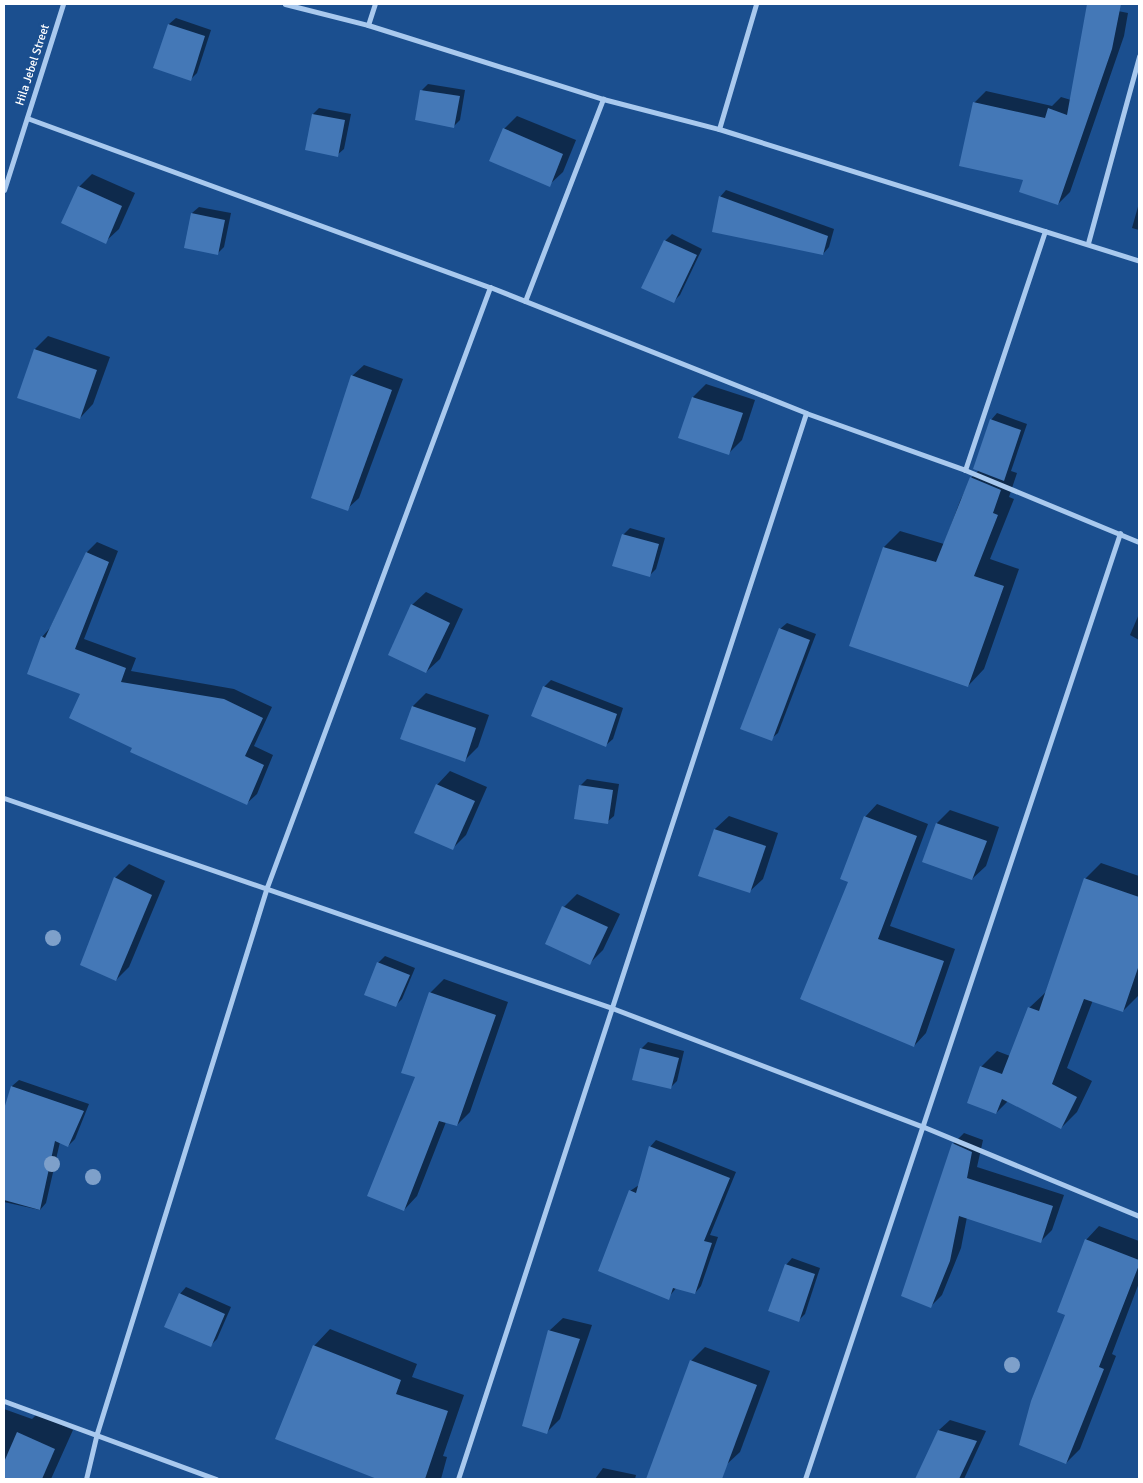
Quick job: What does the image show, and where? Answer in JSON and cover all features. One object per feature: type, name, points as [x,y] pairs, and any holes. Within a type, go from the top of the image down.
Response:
[{"type":"street","name":"Hila Jebel Street","points":[[4,190],[63,4]]},
{"type":"street","points":[[285,4],[368,25],[603,99],[719,129],[1088,243],[1139,261]]},
{"type":"street","points":[[368,25],[375,4]]},
{"type":"street","points":[[719,129],[756,4]]},
{"type":"street","points":[[1088,243],[1139,56]]},
{"type":"street","points":[[525,301],[603,99]]},
{"type":"street","points":[[27,118],[490,287],[806,413],[965,470],[1139,542]]},
{"type":"street","points":[[965,470],[1045,231]]},
{"type":"street","points":[[86,1479],[97,1433],[267,887],[490,287]]},
{"type":"street","points":[[458,1479],[806,413]]},
{"type":"street","points":[[805,1479],[924,1127],[1120,534]]},
{"type":"street","points":[[4,798],[267,887],[612,1008],[924,1127],[1139,1216]]},
{"type":"street","points":[[4,1401],[97,1433],[216,1479]]},
{"type":"building","points":[[1087,4],[1121,4],[1112,49],[1058,205],[1019,192],[1023,180],[959,166],[973,102],[1045,118],[1048,108],[1067,115]]},
{"type":"building","points":[[168,24],[205,36],[191,81],[153,68]]},
{"type":"building","points":[[420,90],[460,96],[454,128],[415,120]]},
{"type":"building","points":[[312,114],[345,120],[338,157],[305,150]]},
{"type":"building","points":[[503,128],[563,154],[550,187],[489,161]]},
{"type":"building","points":[[78,186],[122,206],[106,244],[61,223]]},
{"type":"building","points":[[719,196],[828,236],[823,255],[712,232]]},
{"type":"building","points":[[191,213],[225,220],[218,255],[184,248]]},
{"type":"building","points":[[664,240],[697,255],[674,303],[641,288]]},
{"type":"building","points":[[34,349],[97,370],[80,419],[17,398]]},
{"type":"building","points":[[351,375],[392,390],[348,511],[311,498]]},
{"type":"building","points":[[692,397],[743,413],[729,455],[678,438]]},
{"type":"building","points":[[990,419],[1021,430],[1004,481],[973,469]]},
{"type":"building","points":[[970,477],[1001,490],[993,513],[998,515],[974,576],[1004,586],[968,687],[849,646],[883,547],[936,562]]},
{"type":"building","points":[[622,534],[659,544],[650,577],[612,566]]},
{"type":"building","points":[[86,552],[109,562],[75,649],[126,668],[121,682],[224,699],[263,718],[245,756],[264,765],[247,805],[130,752],[132,748],[69,718],[80,694],[27,674],[41,636],[45,638]]},
{"type":"building","points":[[411,604],[450,623],[426,673],[388,655]]},
{"type":"building","points":[[779,628],[810,640],[772,741],[740,729]]},
{"type":"building","points":[[543,686],[617,714],[606,747],[531,716]]},
{"type":"building","points":[[412,706],[476,728],[465,762],[400,739]]},
{"type":"building","points":[[436,784],[475,801],[453,850],[414,833]]},
{"type":"building","points":[[579,785],[613,790],[608,824],[574,819]]},
{"type":"building","points":[[864,816],[917,836],[878,939],[944,961],[914,1047],[800,999],[848,882],[840,879]]},
{"type":"building","points":[[936,823],[987,841],[972,880],[922,862]]},
{"type":"building","points":[[714,829],[766,846],[750,893],[698,876]]},
{"type":"building","points":[[114,877],[152,895],[116,981],[80,965]]},
{"type":"building","points":[[1084,878],[1139,897],[1139,965],[1123,1012],[1084,999],[1052,1084],[1077,1097],[1061,1129],[1002,1099],[996,1114],[967,1103],[980,1066],[1002,1074],[1028,1007],[1039,1011]]},
{"type":"building","points":[[562,906],[608,927],[590,965],[545,944]]},
{"type":"building","points":[[377,962],[410,975],[396,1007],[364,995]]},
{"type":"building","points":[[429,992],[496,1015],[457,1126],[439,1121],[404,1211],[367,1196],[415,1077],[401,1073]]},
{"type":"building","points":[[640,1048],[679,1058],[671,1089],[632,1080]]},
{"type":"building","points":[[11,1086],[84,1111],[68,1147],[55,1141],[40,1210],[4,1200],[4,1109]]},
{"type":"building","points":[[952,1143],[972,1152],[967,1178],[1053,1206],[1041,1243],[959,1216],[950,1261],[931,1308],[901,1296]]},
{"type":"building","points":[[649,1146],[730,1178],[704,1241],[712,1243],[695,1294],[673,1288],[669,1300],[598,1271],[629,1190],[636,1193]]},
{"type":"building","points":[[1085,1239],[1139,1260],[1139,1265],[1099,1367],[1104,1369],[1066,1464],[1019,1445],[1031,1401],[1065,1315],[1057,1312]]},
{"type":"building","points":[[785,1264],[815,1274],[799,1322],[768,1311]]},
{"type":"building","points":[[179,1293],[225,1314],[211,1347],[164,1327]]},
{"type":"building","points":[[548,1330],[580,1339],[547,1434],[522,1426]]},
{"type":"building","points":[[313,1345],[401,1380],[396,1394],[448,1411],[425,1479],[377,1479],[275,1439]]},
{"type":"building","points":[[690,1360],[757,1385],[722,1479],[646,1479]]},
{"type":"building","points":[[938,1430],[977,1441],[959,1479],[915,1479]]},
{"type":"building","points":[[17,1432],[55,1449],[42,1479],[4,1479],[4,1462]]}]
